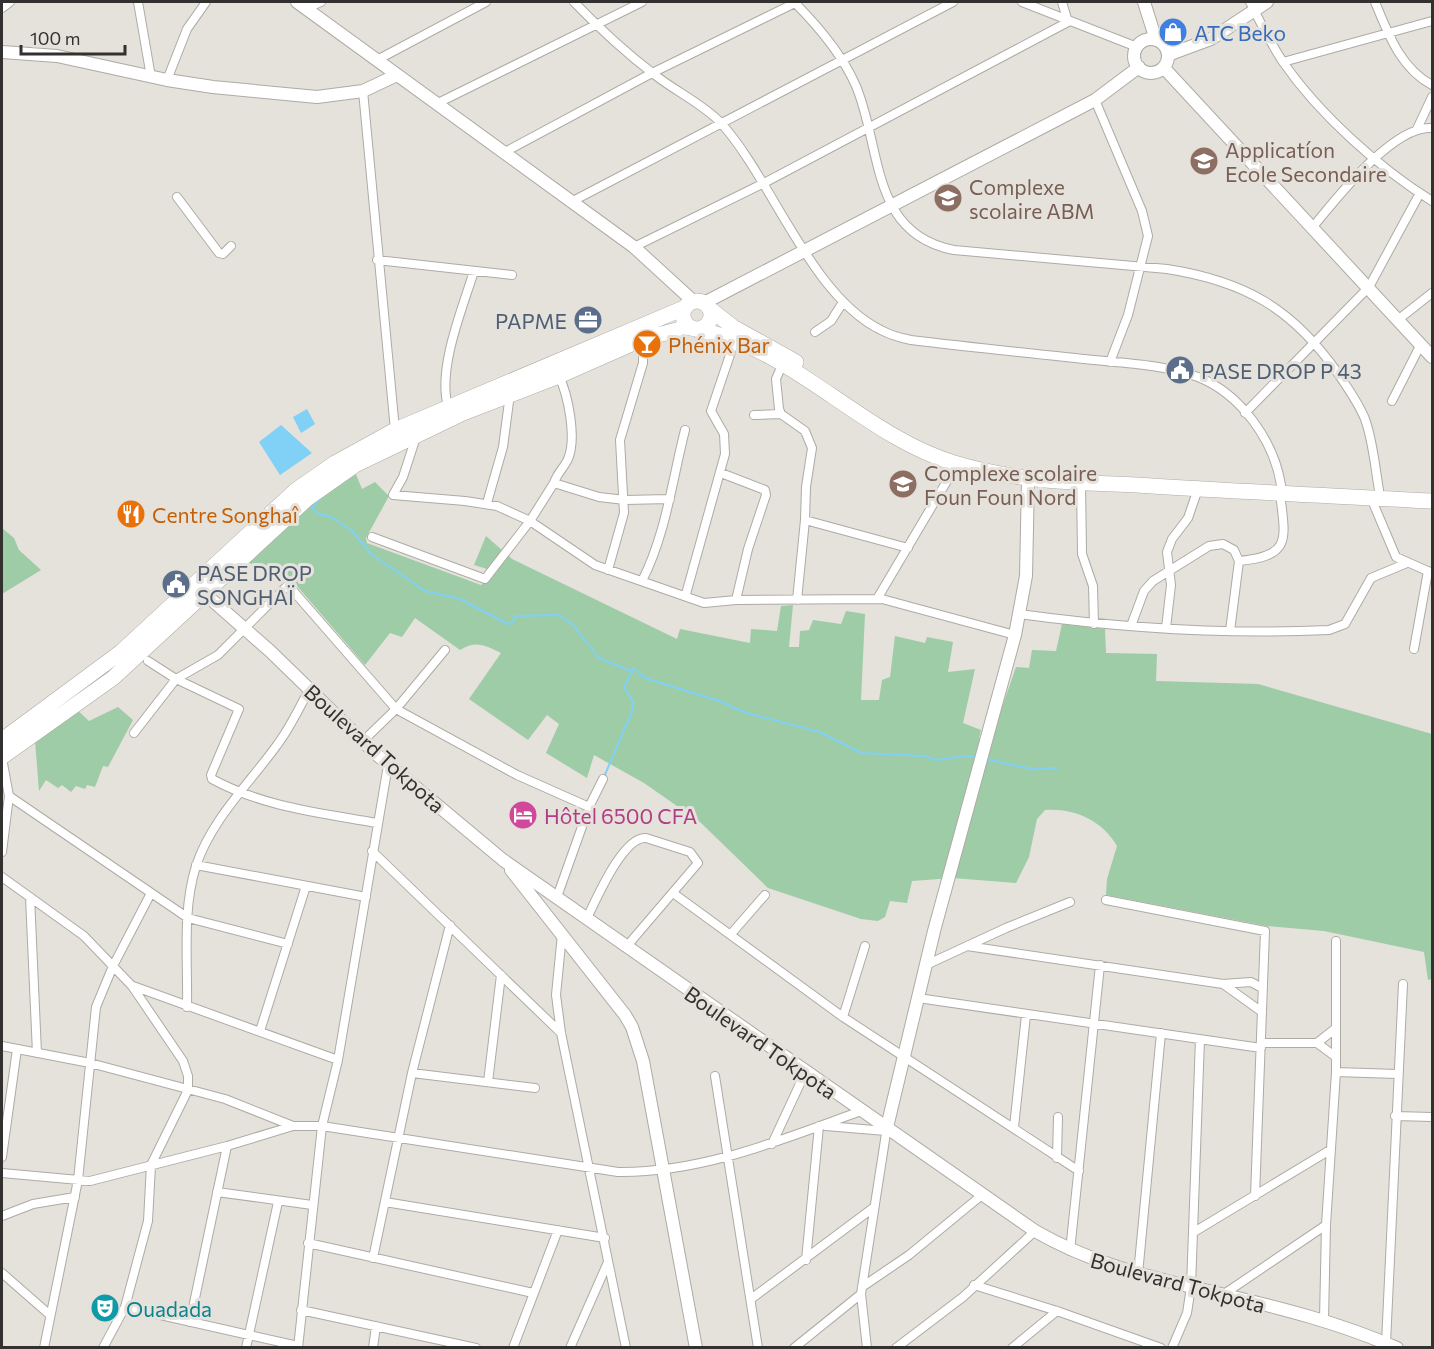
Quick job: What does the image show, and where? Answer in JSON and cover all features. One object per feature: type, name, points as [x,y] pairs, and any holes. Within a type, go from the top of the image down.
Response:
[{"type":"highway","points":[[2,758],[113,678],[323,487],[355,465],[417,434],[643,339],[710,322],[698,305]]},
{"type":"highway","points":[[698,305],[683,320],[693,328],[735,340],[782,365],[896,439],[957,464],[1000,476],[1028,480],[1198,489],[1281,489]]},
{"type":"highway","points":[[2,740],[71,691],[141,634],[296,490],[335,462],[395,430],[448,406],[698,305]]},
{"type":"highway","points":[[698,305],[786,356],[910,438],[955,456],[1029,471],[1375,494],[1432,501]]},
{"type":"highway","points":[[1375,494],[1432,493]]},
{"type":"street","points":[[138,2],[151,76]]},
{"type":"street","points":[[167,80],[188,28],[206,2]]},
{"type":"street","points":[[302,5],[321,2]]},
{"type":"street","points":[[377,60],[486,2]]},
{"type":"street","points":[[574,2],[597,26],[652,74],[720,122],[764,183],[804,250],[843,302],[882,331],[911,340],[1171,369],[1198,377],[1227,395],[1257,426],[1275,458],[1281,489],[1284,527],[1280,546],[1269,556],[1239,561]]},
{"type":"street","points":[[436,104],[642,2]]},
{"type":"street","points":[[503,153],[795,2],[842,59],[863,106],[883,188],[892,206],[912,233],[941,247],[1189,273],[1223,281],[1244,290],[1283,313],[1315,341],[1351,393],[1364,418],[1375,494],[1393,554],[1385,573]]},
{"type":"street","points":[[571,202],[953,2]]},
{"type":"street","points":[[1022,2],[1068,22],[1137,47]]},
{"type":"street","points":[[1062,2],[1068,22]]},
{"type":"street","points":[[1144,2],[1156,40]]},
{"type":"street","points":[[1168,55],[1211,39],[1252,6],[1267,2]]},
{"type":"street","points":[[1375,2],[1405,63],[1413,72],[1432,84]]},
{"type":"street","points":[[302,5],[634,247],[698,305],[1095,100],[1139,68]]},
{"type":"street","points":[[1252,6],[1283,62],[1311,97],[1375,158],[1432,201]]},
{"type":"street","points":[[1283,62],[1432,21]]},
{"type":"street","points":[[634,247],[764,183],[1068,22]]},
{"type":"street","points":[[1145,40],[1156,40],[1162,43],[1168,55],[1164,68],[1154,73],[1139,68],[1135,56],[1137,47],[1145,40]]},
{"type":"street","points":[[2,52],[57,56],[167,80],[317,97],[363,90],[397,75]]},
{"type":"street","points":[[1164,68],[1432,357]]},
{"type":"street","points":[[363,90],[377,260],[395,430]]},
{"type":"street","points":[[1312,228],[1375,158],[1417,129],[1432,97]]},
{"type":"street","points":[[1095,100],[1146,225],[1148,236],[1128,315],[1110,362]]},
{"type":"street","points":[[1417,129],[1432,128]]},
{"type":"street","points":[[1245,413],[1369,287],[1420,193]]},
{"type":"street","points":[[177,197],[219,253],[222,254],[231,246]]},
{"type":"street","points":[[377,260],[512,275]]},
{"type":"street","points":[[448,406],[446,386],[449,354],[474,271]]},
{"type":"street","points":[[1399,319],[1432,293]]},
{"type":"street","points":[[815,332],[831,321],[843,302]]},
{"type":"street","points":[[608,570],[620,532],[625,500],[620,440],[643,363],[643,339]]},
{"type":"street","points":[[686,594],[721,473],[726,444],[724,434],[711,411],[735,340]]},
{"type":"street","points":[[1392,401],[1421,344]]},
{"type":"street","points":[[781,414],[776,380],[782,365]]},
{"type":"street","points":[[372,537],[485,579],[530,521],[568,458],[572,445],[568,398],[559,376]]},
{"type":"street","points":[[487,503],[503,447],[510,394]]},
{"type":"street","points":[[754,415],[781,414],[805,431],[812,448],[806,486],[797,600]]},
{"type":"street","points":[[642,581],[654,555],[670,499],[685,430]]},
{"type":"street","points":[[417,434],[403,477],[393,495],[487,503],[530,521],[577,555],[608,570],[686,594],[704,603],[736,600],[877,599],[910,605],[1015,635]]},
{"type":"street","points":[[877,599],[957,464]]},
{"type":"street","points":[[721,473],[765,490],[766,495],[747,549],[736,600]]},
{"type":"street","points":[[867,1347],[861,1291],[887,1129],[926,965],[985,738],[1015,635],[1029,542],[1028,480]]},
{"type":"street","points":[[554,483],[587,494],[625,500],[670,499]]},
{"type":"street","points":[[1081,483],[1082,554],[1093,586],[1094,624]]},
{"type":"street","points":[[1166,628],[1170,598],[1167,552],[1172,539],[1188,518],[1198,489]]},
{"type":"street","points":[[805,520],[908,548]]},
{"type":"street","points":[[1131,626],[1144,591],[1170,571],[1215,544],[1229,546],[1234,550],[1239,561],[1230,631]]},
{"type":"street","points":[[1393,554],[1407,563],[1430,572],[1414,649]]},
{"type":"street","points":[[1019,614],[1094,624],[1166,628],[1230,631],[1338,629],[1345,624],[1368,581],[1407,563]]},
{"type":"street","points":[[134,733],[176,679],[218,655],[285,586],[291,586],[396,709],[517,775],[589,807]]},
{"type":"street","name":"Boulevard Tokpota","points":[[205,594],[244,627],[388,765],[503,860],[805,1073],[1035,1231],[1070,1251],[1138,1274],[1324,1320],[1391,1345]]},
{"type":"street","points":[[363,741],[396,709],[445,650]]},
{"type":"street","points":[[148,661],[176,679],[239,709],[210,775],[212,779],[238,794],[275,804],[377,823]]},
{"type":"street","points":[[188,1007],[189,899],[196,865],[211,835],[238,794],[278,744],[309,690]]},
{"type":"street","points":[[2,758],[9,796],[2,852]]},
{"type":"street","points":[[125,1307],[298,1347],[322,1126],[338,1060],[388,765]]},
{"type":"street","points":[[557,897],[589,807],[603,779]]},
{"type":"street","points":[[9,796],[188,918],[288,944]]},
{"type":"street","points":[[587,918],[614,866],[632,841],[639,838],[680,847],[690,852],[698,860],[627,946]]},
{"type":"street","points":[[372,851],[561,1033]]},
{"type":"street","points":[[503,860],[632,1028],[643,1061],[696,1347]]},
{"type":"street","points":[[196,865],[366,897]]},
{"type":"street","points":[[2,877],[84,936],[132,986],[183,1061],[188,1076],[188,1090],[151,1165],[148,1221],[125,1307],[103,1347]]},
{"type":"street","points":[[260,1031],[306,886]]},
{"type":"street","points":[[44,1347],[78,1180],[96,1007],[113,966],[151,893]]},
{"type":"street","points":[[673,893],[843,1017],[1079,1171]]},
{"type":"street","points":[[730,934],[765,895]]},
{"type":"street","points":[[30,897],[37,1053]]},
{"type":"street","points":[[1106,900],[1263,929],[1255,1196]]},
{"type":"street","points":[[926,965],[1070,902]]},
{"type":"street","points":[[372,1258],[386,1202],[412,1073],[450,925]]},
{"type":"street","points":[[562,934],[556,995],[561,1033],[626,1347]]},
{"type":"street","points":[[1324,1320],[1326,1225],[1336,1072],[1336,941]]},
{"type":"street","points":[[843,1017],[865,946]]},
{"type":"street","points":[[967,946],[1223,984],[1251,982],[1262,988]]},
{"type":"street","points":[[1070,1251],[1100,965]]},
{"type":"street","points":[[488,1082],[501,975]]},
{"type":"street","points":[[1223,984],[1262,1012]]},
{"type":"street","points":[[1391,1345],[1395,1116],[1403,984]]},
{"type":"street","points":[[132,986],[338,1060]]},
{"type":"street","points":[[918,998],[1092,1025],[1261,1046],[1317,1042],[1336,1028]]},
{"type":"street","points":[[1014,1128],[1026,1015]]},
{"type":"street","points":[[1138,1274],[1161,1033]]},
{"type":"street","points":[[1172,1347],[1187,1313],[1191,1287],[1200,1039]]},
{"type":"street","points":[[1317,1042],[1336,1057]]},
{"type":"street","points":[[2,1046],[90,1063],[225,1099],[293,1125],[322,1126],[398,1137],[590,1170],[663,1171],[772,1144],[861,1111]]},
{"type":"street","points":[[2,1157],[17,1049]]},
{"type":"street","points":[[1336,1072],[1397,1074]]},
{"type":"street","points":[[412,1073],[535,1088]]},
{"type":"street","points":[[772,1144],[805,1073]]},
{"type":"street","points":[[715,1076],[726,1157],[758,1347]]},
{"type":"street","points":[[1395,1116],[1432,1117]]},
{"type":"street","points":[[1057,1158],[1058,1117]]},
{"type":"street","points":[[2,1173],[78,1180],[105,1179],[227,1146],[293,1125]]},
{"type":"street","points":[[819,1126],[887,1129]]},
{"type":"street","points":[[806,1260],[819,1126]]},
{"type":"street","points":[[190,1322],[227,1146]]},
{"type":"street","points":[[1194,1232],[1330,1150]]},
{"type":"street","points":[[218,1192],[312,1205]]},
{"type":"street","points":[[794,1347],[982,1195]]},
{"type":"street","points":[[2,1216],[33,1204],[75,1197]]},
{"type":"street","points":[[246,1347],[278,1202]]},
{"type":"street","points":[[386,1202],[604,1238]]},
{"type":"street","points":[[751,1299],[873,1208]]},
{"type":"street","points":[[1224,1294],[1326,1225]]},
{"type":"street","points":[[513,1347],[558,1230]]},
{"type":"street","points":[[896,1347],[949,1308],[1035,1231]]},
{"type":"street","points":[[308,1243],[533,1293]]},
{"type":"street","points":[[570,1347],[608,1262]]},
{"type":"street","points":[[2,1273],[50,1315]]},
{"type":"street","points":[[974,1285],[1161,1347]]},
{"type":"street","points":[[301,1310],[376,1326],[437,1343],[476,1347]]},
{"type":"street","points":[[1012,1347],[1057,1311]]},
{"type":"street","points":[[374,1347],[376,1326]]},
{"type":"street","points":[[1131,1347],[1140,1341]]},
{"type":"green space","points":[[355,472],[362,489],[375,482],[389,496],[366,538],[367,543],[481,585],[497,572],[474,565],[486,536],[512,559],[677,639],[680,629],[750,643],[751,629],[777,631],[781,606],[793,605],[789,647],[799,647],[800,631],[809,630],[813,620],[841,624],[846,611],[865,614],[861,700],[879,700],[882,680],[890,677],[895,636],[925,643],[927,637],[953,642],[948,672],[975,669],[963,723],[981,730],[979,738],[990,742],[1016,667],[1029,668],[1032,650],[1056,651],[1062,624],[1105,629],[1106,653],[1157,654],[1156,681],[1258,684],[1432,734],[1432,979],[1428,980],[1424,952],[1324,931],[1267,926],[1106,895],[1107,879],[1117,846],[1104,829],[1086,818],[1066,811],[1045,810],[1037,819],[1029,857],[1016,883],[953,878],[912,881],[907,903],[890,901],[885,917],[878,921],[861,919],[768,888],[700,822],[644,783],[594,755],[587,778],[546,753],[559,724],[547,715],[528,740],[469,699],[501,653],[476,644],[460,650],[415,618],[402,637],[390,633],[365,665],[279,565],[267,574],[242,558]]},
{"type":"green space","points":[[2,528],[14,538],[19,550],[41,570],[2,594]]},
{"type":"green space","points":[[74,707],[89,721],[118,707],[133,720],[108,767],[103,766],[95,787],[87,785],[85,789],[76,786],[71,792],[62,785],[58,788],[46,780],[39,791],[35,740]]},
{"type":"water","points":[[307,409],[315,424],[301,433],[293,417]]},
{"type":"water","points":[[281,425],[312,453],[280,475],[259,442]]},
{"type":"waterway","points":[[312,508],[321,497]]},
{"type":"waterway","points":[[310,505],[317,513],[331,517],[352,531],[372,555],[425,591],[460,599],[508,624],[512,623],[515,616],[559,615],[573,625],[599,658],[631,671]]},
{"type":"waterway","points":[[604,777],[632,711],[633,701],[624,687],[634,668],[645,678],[722,702],[743,712],[820,732],[861,753],[924,756],[936,760],[966,756],[977,757]]},
{"type":"waterway","points":[[985,759],[1033,769],[1057,768]]},
{"type":"place","name":"ATC Beko","points":[[1173,32]]},
{"type":"place","name":"Applicatíon Ecole Secondaire","points":[[1204,161]]},
{"type":"place","name":"Complexe scolaire ABM","points":[[948,198]]},
{"type":"place","name":"PAPME","points":[[588,320]]},
{"type":"place","name":"Phénix Bar","points":[[647,344]]},
{"type":"place","name":"PASE DROP P 43","points":[[1180,370]]},
{"type":"place","name":"Complexe scolaire Foun Foun Nord","points":[[903,484]]},
{"type":"place","name":"Centre Songhaî","points":[[131,514]]},
{"type":"place","name":"PASE DROP SONGHAÏ","points":[[176,584]]},
{"type":"place","name":"Hôtel 6500 CFA","points":[[523,815]]},
{"type":"place","name":"Ouadada","points":[[105,1308]]}]
